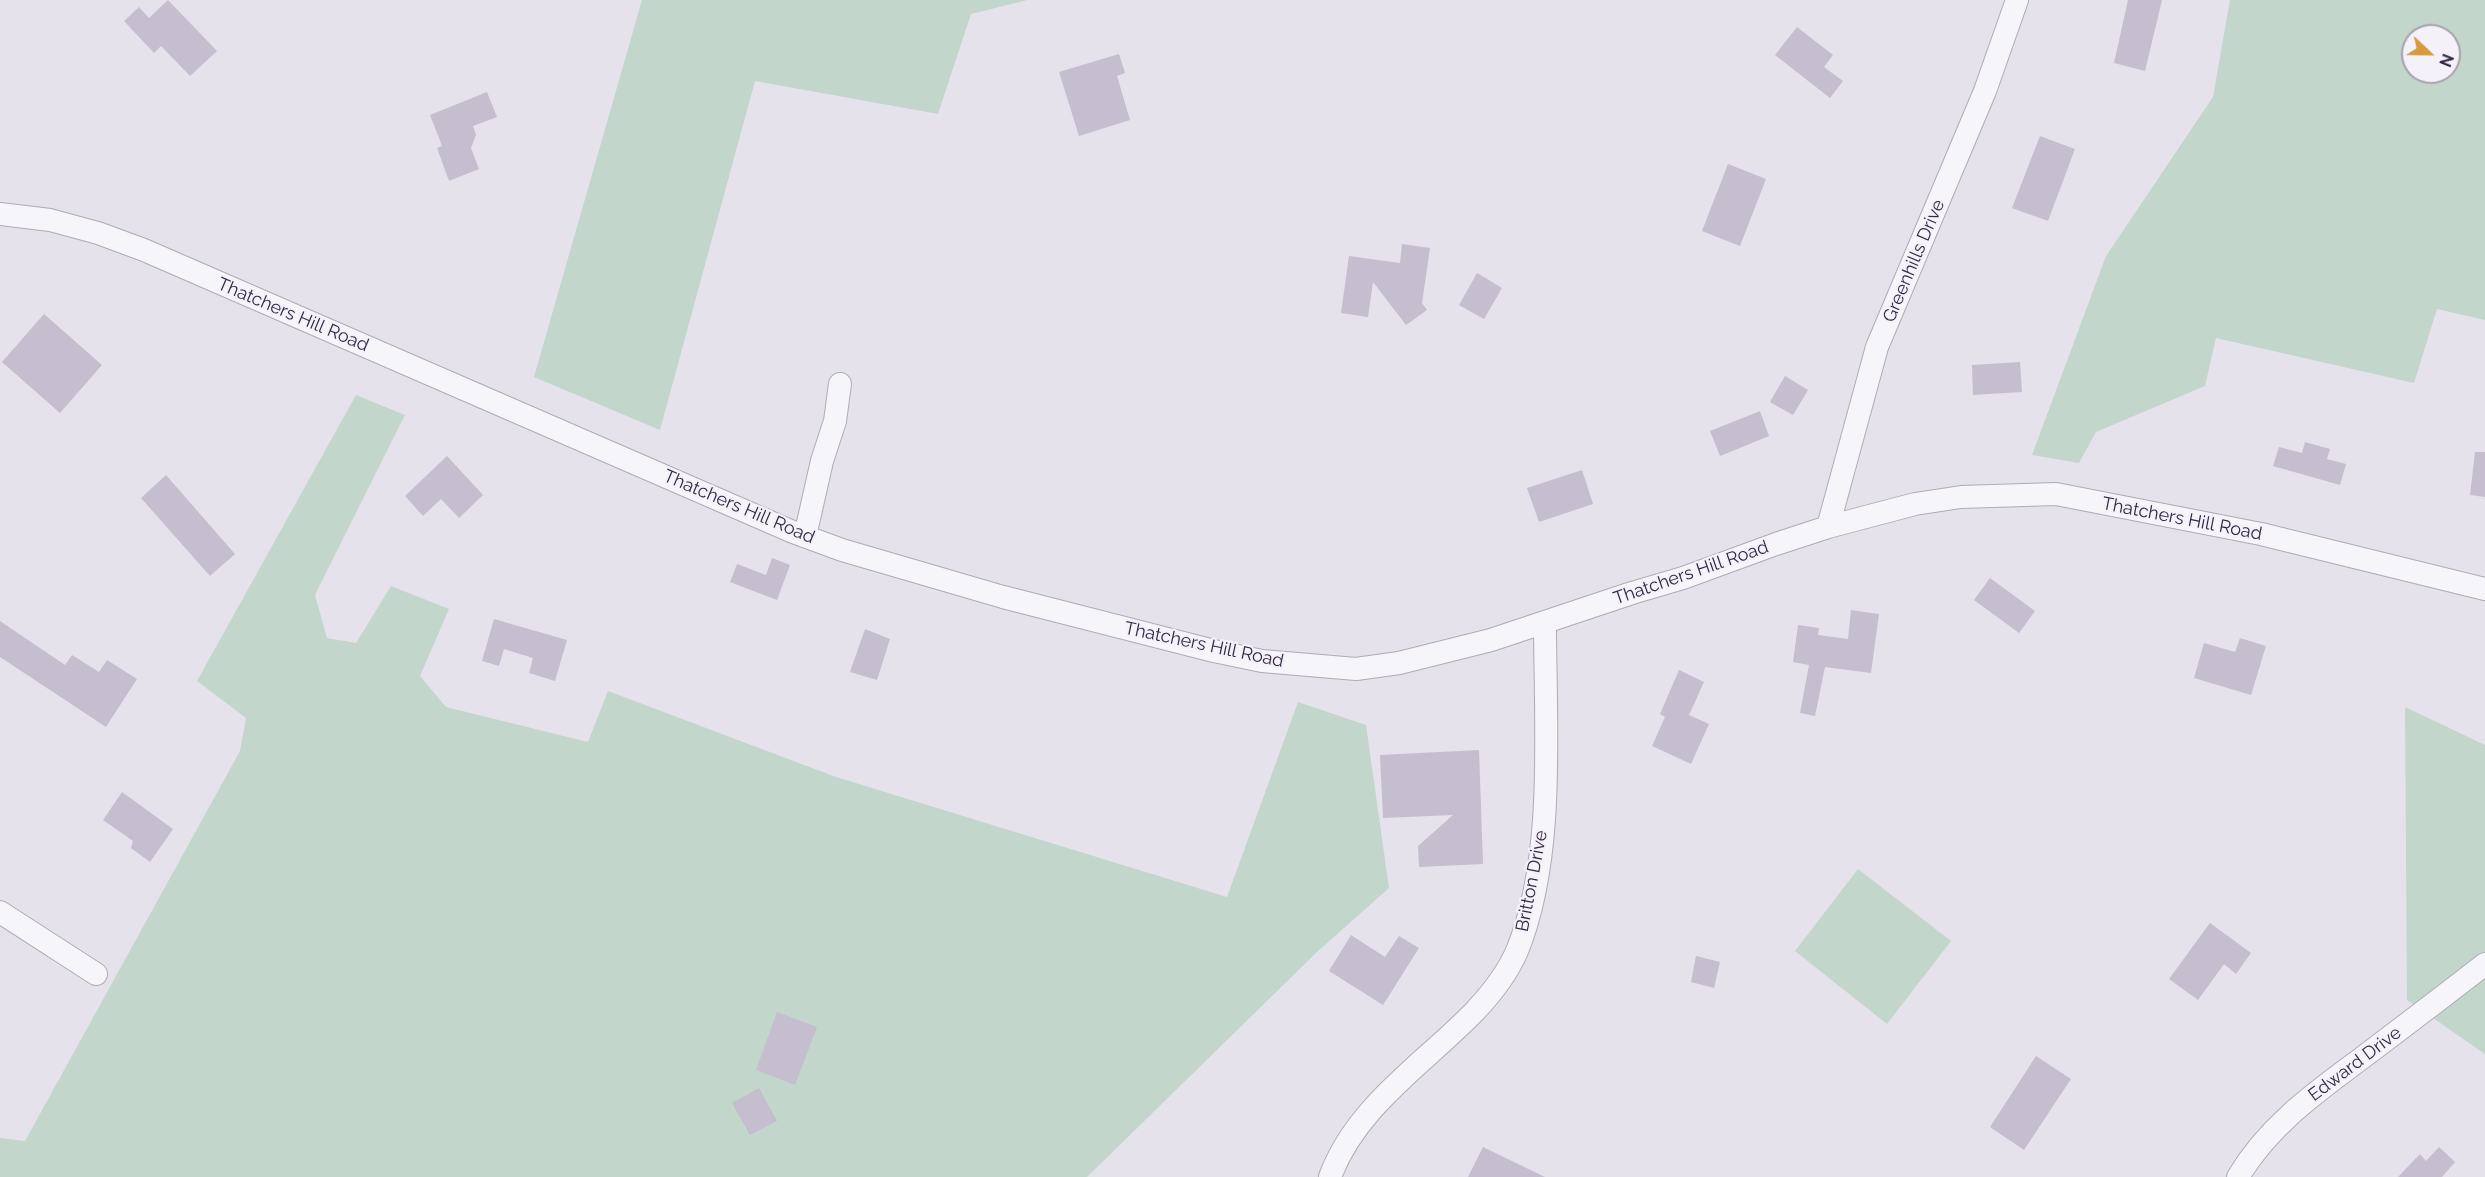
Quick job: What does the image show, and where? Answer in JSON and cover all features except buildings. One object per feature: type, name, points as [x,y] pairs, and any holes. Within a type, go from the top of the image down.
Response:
[{"type":"street","name":"Greenhills Drive","points":[[1828,527],[1877,347],[1976,111],[2016,0]]},
{"type":"street","name":"Thatchers Hill Road","points":[[0,214],[50,220],[98,233],[144,250],[842,550],[1003,597],[1214,651],[1274,662],[1356,669],[1399,663],[1491,640],[1632,593],[1683,579],[1828,527],[1926,502],[1973,496],[2056,494],[2283,539],[2485,590]]},
{"type":"street","points":[[805,536],[822,462],[835,421],[840,384]]},
{"type":"street","name":"Britton Drive","points":[[1330,1177],[1350,1138],[1370,1111],[1476,1009],[1499,983],[1516,953],[1527,920],[1541,846],[1545,769],[1545,622]]},
{"type":"street","points":[[0,912],[96,974]]},
{"type":"street","name":"Edward Drive","points":[[2238,1177],[2255,1151],[2280,1122],[2328,1082],[2485,964]]},
{"type":"green space","points":[[642,0],[1027,0],[971,14],[938,114],[755,81],[660,430],[534,377]]},
{"type":"green space","points":[[2230,0],[2485,0],[2485,320],[2437,309],[2414,383],[2216,338],[2205,386],[2096,432],[2079,463],[2032,455],[2106,256],[2213,97]]},
{"type":"green space","points":[[356,395],[405,415],[315,595],[327,638],[356,643],[391,586],[449,609],[420,676],[446,707],[588,742],[608,691],[836,777],[1227,897],[1298,702],[1366,725],[1389,888],[1317,952],[1087,1177],[0,1177],[0,1138],[25,1141],[240,751],[246,718],[197,681]]},
{"type":"green space","points":[[2405,707],[2485,745],[2485,1054],[2407,1000]]},
{"type":"green space","points":[[1858,869],[1951,941],[1887,1024],[1795,951]]}]
